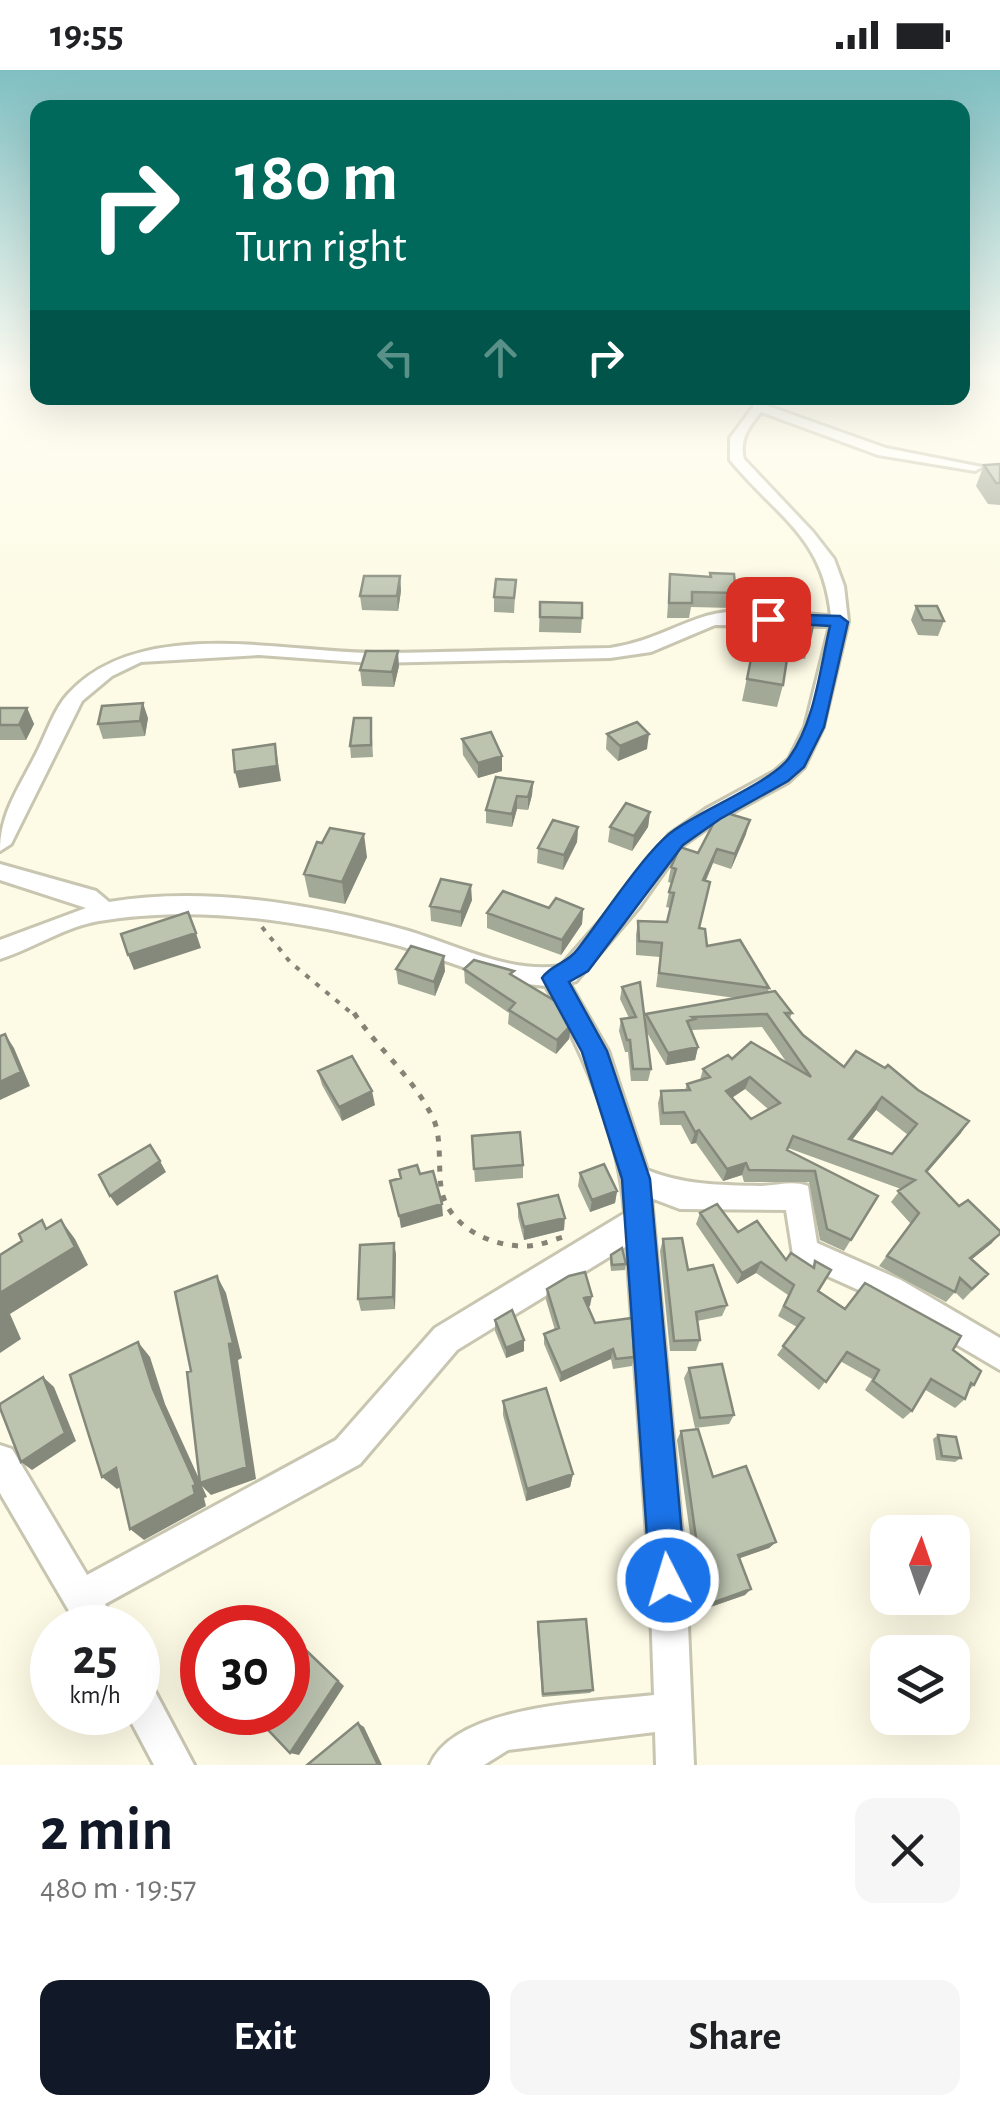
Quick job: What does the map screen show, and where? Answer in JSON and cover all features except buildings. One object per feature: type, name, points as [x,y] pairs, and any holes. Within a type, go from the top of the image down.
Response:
[{"type":"street","points":[[0,950],[61,922],[106,912],[180,905],[260,912],[399,937],[541,978],[554,978],[580,965],[676,840],[713,814],[781,777],[797,762],[814,727],[840,622],[836,586],[826,559],[736,456]]},
{"type":"street","points":[[908,456],[974,467]]},
{"type":"street","points":[[0,844],[74,698],[106,672],[136,658],[161,653],[259,650],[372,658],[610,652],[645,648],[712,620],[732,617],[840,622]]},
{"type":"street","points":[[0,872],[88,897],[106,912]]},
{"type":"street","points":[[554,978],[594,1051],[636,1179],[668,1580],[675,1765]]},
{"type":"street","points":[[636,1179],[680,1196],[798,1196],[804,1251],[891,1290],[1000,1355]]},
{"type":"street","points":[[82,1597],[348,1452],[446,1339],[641,1217]]},
{"type":"street","points":[[0,1461],[86,1605]]},
{"type":"street","points":[[449,1765],[502,1732],[672,1712]]},
{"type":"street","points":[[159,1735],[176,1765]]},
{"type":"path","points":[[260,912],[262,929],[290,962],[352,1011],[381,1052],[401,1067],[410,1081],[435,1122],[441,1192],[448,1213],[474,1233],[501,1243],[530,1246],[567,1236]]},
{"type":"route","points":[[668,1580],[636,1179],[594,1051],[554,978],[580,965],[676,840],[713,814],[781,777],[797,762],[814,727],[830,675],[840,622],[768,619]]}]
